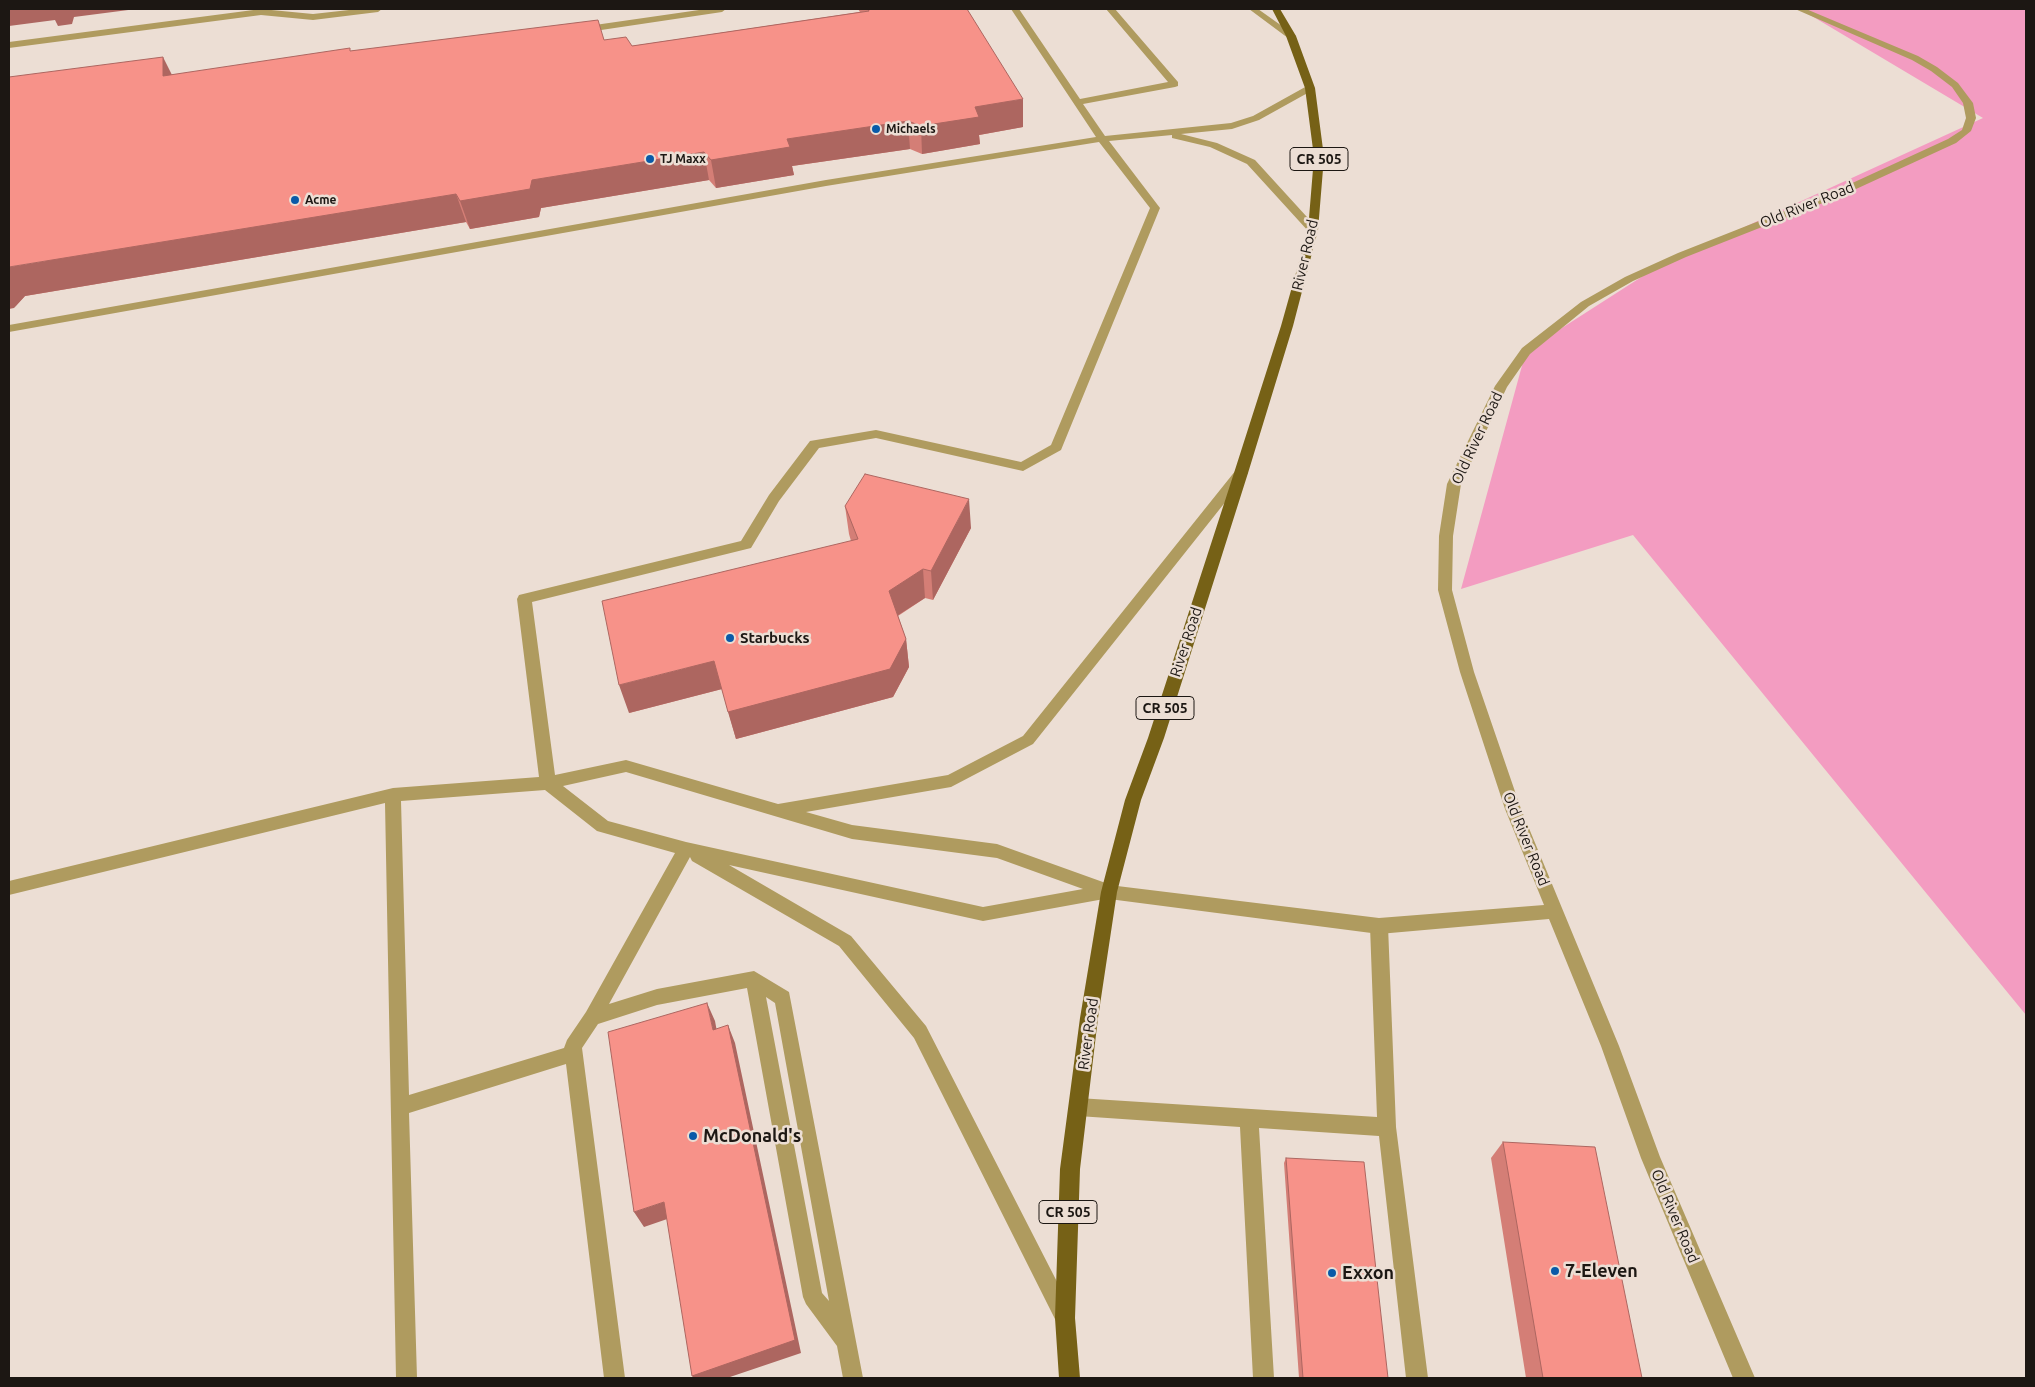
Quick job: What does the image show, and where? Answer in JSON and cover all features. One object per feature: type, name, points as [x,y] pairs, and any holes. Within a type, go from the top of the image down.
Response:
[{"type":"main road","name":"River Road","points":[[1069,1378],[1065,1318],[1070,1169],[1089,1018],[1109,892],[1133,800],[1156,738],[1241,473],[1287,326],[1313,230],[1320,157],[1310,88],[1291,36],[1276,9]]},
{"type":"street","points":[[9,45],[262,12],[292,12],[313,17],[376,9]]},
{"type":"street","points":[[571,31],[722,9]]},
{"type":"street","points":[[1015,9],[1102,139],[1155,208],[1056,447],[1023,467],[876,434],[815,444],[774,498],[746,545],[524,599],[548,783],[603,826],[686,849],[983,914],[1109,892]]},
{"type":"street","points":[[1077,102],[1175,84],[1110,9]]},
{"type":"street","points":[[1253,9],[1291,36]]},
{"type":"street","name":"Old River Road","points":[[1744,1378],[1651,1158],[1610,1046],[1513,809],[1467,672],[1445,590],[1446,536],[1454,484],[1501,386],[1526,351],[1585,304],[1629,279],[1682,255],[1839,193],[1952,141],[1966,131],[1971,118],[1968,103],[1955,85],[1934,69],[1915,58],[1830,20],[1799,9]]},
{"type":"street","points":[[9,328],[818,185],[1102,139],[1232,126],[1256,118],[1310,88]]},
{"type":"street","points":[[1165,134],[1213,145],[1251,162],[1313,230]]},
{"type":"street","points":[[780,810],[950,781],[1028,740],[1241,473]]},
{"type":"street","points":[[9,888],[393,795],[548,783],[626,766],[852,832],[998,851],[1109,892],[1380,926],[1555,912]]},
{"type":"street","points":[[393,795],[406,1378]]},
{"type":"street","points":[[615,1378],[573,1046],[592,1018],[686,849]]},
{"type":"street","points":[[686,849],[845,941],[906,1014],[920,1032],[1065,1318]]},
{"type":"street","points":[[1380,926],[1387,1127],[1418,1378]]},
{"type":"street","points":[[592,1018],[657,997],[754,979],[813,1297],[847,1344],[853,1378]]},
{"type":"street","points":[[400,1107],[575,1053]]},
{"type":"street","points":[[1078,1107],[1387,1127]]},
{"type":"street","points":[[1249,1117],[1263,1378]]},
{"type":"shaded area","points":[[1800,9],[2026,9],[2026,1015],[1633,535],[1461,589],[1526,351],[1657,267],[1983,118]]},
{"type":"building","points":[[868,9],[967,9],[1023,99],[975,107],[979,117],[921,126],[908,121],[787,139],[790,147],[711,160],[704,152],[532,180],[530,189],[460,201],[456,194],[9,267],[9,77],[163,57],[163,76],[350,48],[350,51],[598,20],[604,40],[626,37],[632,46],[869,11]]},
{"type":"building","points":[[865,474],[969,499],[931,571],[923,569],[889,591],[906,639],[890,669],[728,712],[714,661],[619,685],[602,601],[858,539],[845,506]]},
{"type":"building","name":"McDonald's","points":[[707,1003],[713,1030],[728,1025],[795,1340],[692,1376],[664,1202],[634,1212],[608,1032]]},
{"type":"building","name":"7-Eleven","points":[[1503,1142],[1595,1147],[1642,1378],[1543,1378]]},
{"type":"building","name":"Exxon","points":[[1286,1158],[1364,1162],[1388,1378],[1303,1378]]},
{"type":"place","name":"Michaels","points":[[876,129]]},
{"type":"place","name":"TJ Maxx","points":[[650,159]]},
{"type":"place","name":"Acme","points":[[295,200]]},
{"type":"place","name":"Starbucks","points":[[730,638]]},
{"type":"place","name":"McDonald's","points":[[693,1136]]},
{"type":"place","name":"7-Eleven","points":[[1555,1271]]},
{"type":"place","name":"Exxon","points":[[1332,1273]]}]
